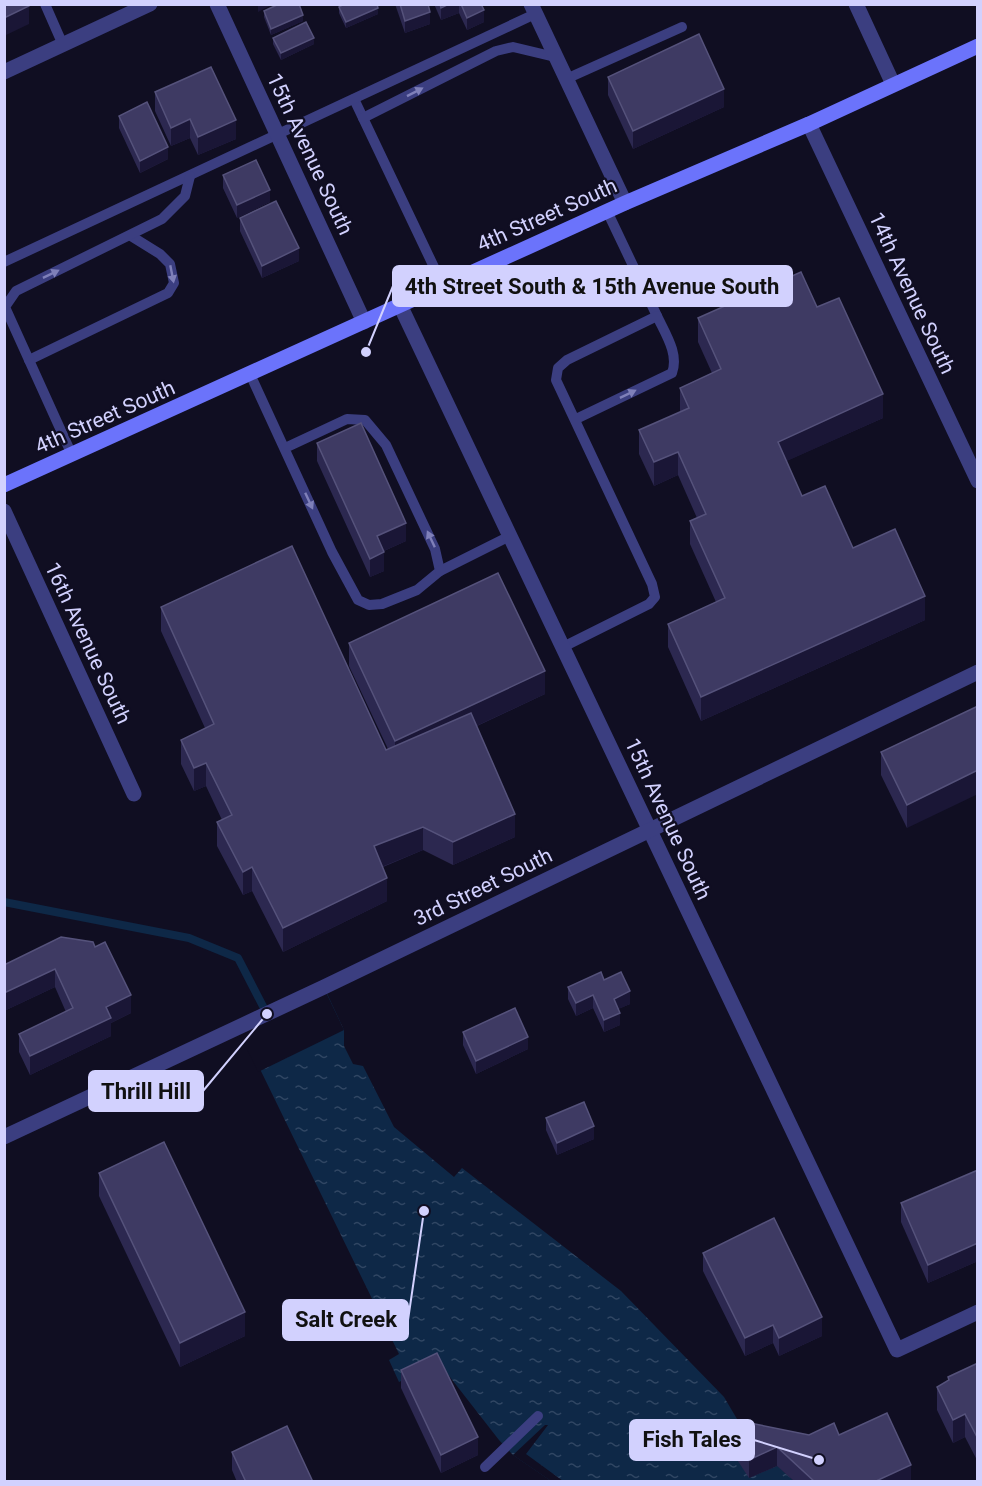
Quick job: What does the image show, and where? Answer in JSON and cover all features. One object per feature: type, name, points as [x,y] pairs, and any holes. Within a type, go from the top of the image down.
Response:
[{"type":"main road","name":"4th Street South","points":[[4,485],[607,211],[809,124],[978,46]]},
{"type":"street","points":[[4,72],[150,4]]},
{"type":"street","name":"15th Avenue South","points":[[217,4],[364,322]]},
{"type":"street","points":[[856,4],[893,84]]},
{"type":"street","points":[[533,9],[625,203]]},
{"type":"street","name":"14th Avenue South","points":[[809,124],[978,481]]},
{"type":"street","name":"15th Avenue South","points":[[400,305],[897,1350],[978,1312]]},
{"type":"street","name":"16th Avenue South","points":[[4,511],[134,794]]},
{"type":"street","name":"3rd Street South","points":[[4,1137],[324,987],[978,672]]},
{"type":"lane","points":[[45,4],[63,45]]},
{"type":"lane","points":[[4,262],[354,99],[533,9]]},
{"type":"lane","points":[[566,79],[682,27]]},
{"type":"lane","points":[[363,118],[496,51],[513,47],[555,57]]},
{"type":"lane","points":[[354,99],[443,286]]},
{"type":"lane","points":[[72,455],[5,307],[16,291],[162,219],[185,196],[190,176]]},
{"type":"lane","points":[[576,419],[672,373],[676,363],[672,348],[607,211]]},
{"type":"lane","points":[[29,360],[168,293],[174,283],[170,264],[160,254],[131,236]]},
{"type":"lane","points":[[563,647],[649,604],[655,597],[652,584],[556,380],[558,368],[567,360],[657,316]]},
{"type":"lane","points":[[250,374],[332,552],[358,600],[369,606],[382,604],[417,590],[440,571],[510,536]]},
{"type":"lane","points":[[285,448],[347,419],[365,420],[386,445],[435,549],[440,571]]},
{"type":"lane","points":[[485,1467],[538,1416]]},
{"type":"water","points":[[324,987],[344,1030],[344,1046],[353,1064],[363,1066],[394,1127],[454,1177],[462,1168],[621,1291],[724,1397],[750,1441],[794,1481],[551,1481],[513,1455],[439,1363],[399,1382],[389,1360],[399,1354],[239,1026]]},
{"type":"pier","points":[[322,984],[344,1030],[258,1072],[236,1027]]},
{"type":"pier","points":[[545,1425],[548,1425],[526,1454],[563,1481],[551,1481],[513,1455]]},
{"type":"building","points":[[4,4],[28,4],[29,6],[4,18]]},
{"type":"building","points":[[279,4],[299,4],[303,15],[271,29],[264,11]]},
{"type":"building","points":[[344,4],[377,4],[378,8],[346,22],[339,7]]},
{"type":"building","points":[[400,4],[428,4],[430,12],[405,21]]},
{"type":"building","points":[[461,4],[481,4],[484,10],[467,18]]},
{"type":"building","points":[[306,22],[314,38],[281,53],[273,38]]},
{"type":"building","points":[[699,34],[724,89],[633,131],[608,77]]},
{"type":"building","points":[[211,67],[236,120],[198,137],[190,119],[171,128],[155,92]]},
{"type":"building","points":[[147,102],[168,147],[140,161],[119,116]]},
{"type":"building","points":[[256,160],[270,190],[237,205],[223,175]]},
{"type":"building","points":[[276,201],[299,248],[262,266],[240,218]]},
{"type":"building","points":[[801,272],[817,307],[839,298],[883,394],[778,442],[802,496],[825,486],[853,548],[895,529],[925,596],[701,697],[668,624],[725,598],[690,521],[706,514],[678,452],[654,462],[639,430],[689,408],[680,388],[721,369],[698,318]]},
{"type":"building","points":[[361,423],[406,523],[377,536],[384,552],[370,559],[317,443]]},
{"type":"building","points":[[292,546],[386,750],[471,713],[515,814],[453,842],[423,827],[374,846],[387,878],[283,928],[252,867],[243,872],[217,822],[232,815],[206,763],[194,768],[181,740],[214,724],[161,607]]},
{"type":"building","points":[[498,573],[545,671],[395,741],[349,643]]},
{"type":"building","points":[[978,706],[978,770],[907,805],[881,752]]},
{"type":"building","points":[[61,937],[93,942],[95,947],[105,942],[131,995],[106,1007],[111,1018],[30,1056],[19,1034],[73,1008],[55,969],[4,993],[4,965]]},
{"type":"building","points":[[601,972],[604,980],[621,972],[630,991],[614,999],[620,1013],[604,1020],[593,995],[576,1003],[568,987]]},
{"type":"building","points":[[515,1008],[528,1037],[476,1061],[463,1032]]},
{"type":"building","points":[[584,1102],[594,1126],[557,1143],[546,1118]]},
{"type":"building","points":[[164,1142],[245,1312],[180,1343],[99,1173]]},
{"type":"building","points":[[978,1170],[978,1243],[928,1265],[901,1203]]},
{"type":"building","points":[[774,1218],[822,1317],[779,1338],[773,1325],[745,1338],[703,1253]]},
{"type":"building","points":[[437,1353],[478,1437],[441,1455],[401,1370]]},
{"type":"building","points":[[978,1363],[978,1439],[965,1414],[953,1420],[937,1387],[949,1380],[948,1377]]},
{"type":"building","points":[[887,1413],[911,1465],[874,1482],[815,1482],[777,1447],[749,1460],[732,1434],[750,1423],[809,1435],[834,1423],[839,1435]]},
{"type":"building","points":[[287,1426],[313,1482],[246,1482],[232,1452]]},
{"type":"waterway","points":[[4,902],[189,938],[238,958],[267,1014]]},
{"type":"place","name":"4th Street South & 15th Avenue South","points":[[366,352]]},
{"type":"place","name":"Thrill Hill","points":[[267,1014]]},
{"type":"place","name":"Salt Creek","points":[[424,1211]]},
{"type":"place","name":"Fish Tales","points":[[819,1460]]}]
